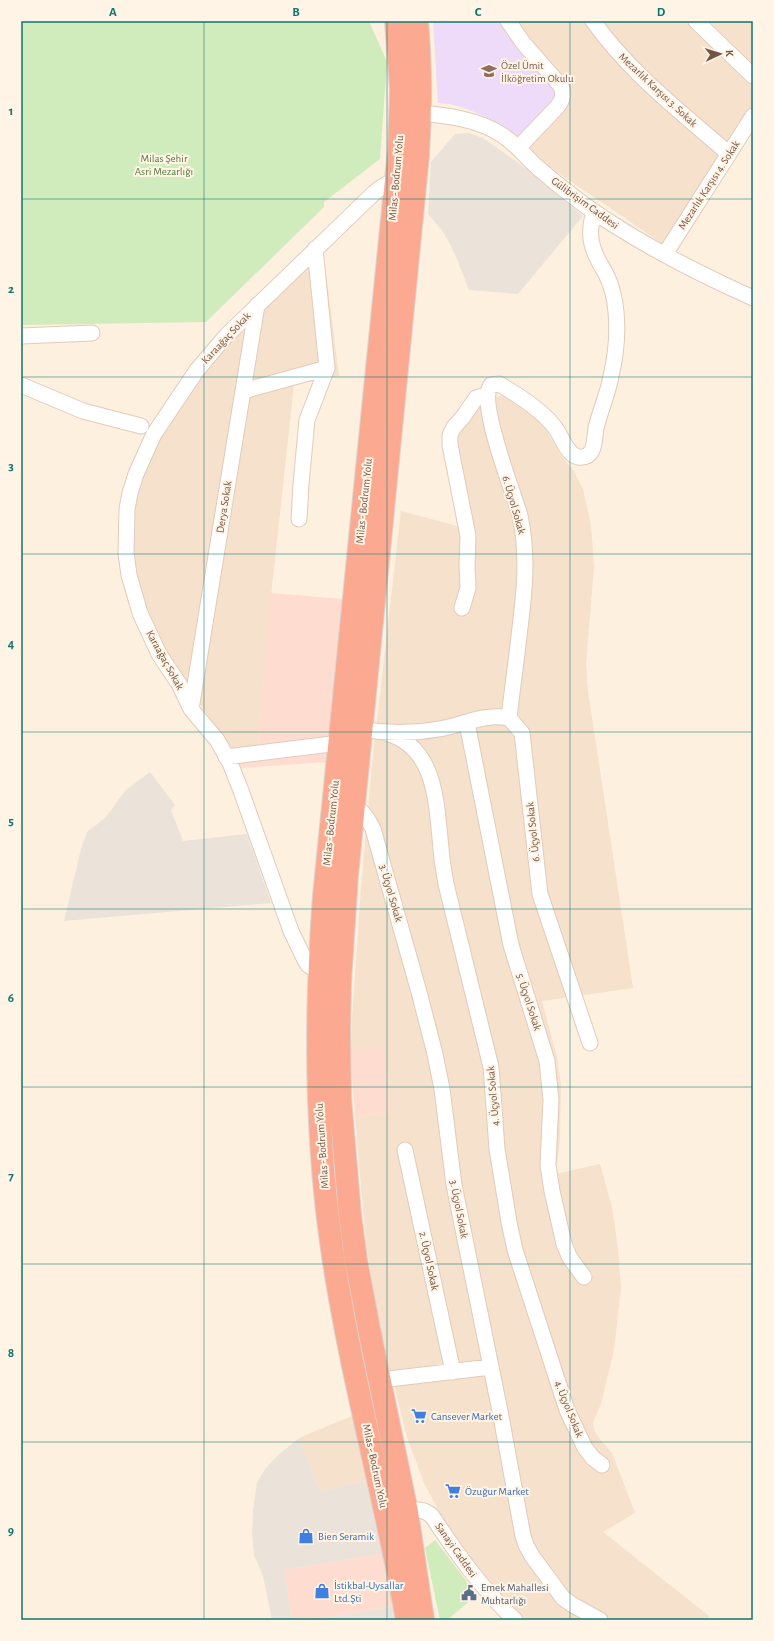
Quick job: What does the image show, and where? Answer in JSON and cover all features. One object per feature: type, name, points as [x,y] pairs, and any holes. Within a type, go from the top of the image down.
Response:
[{"type":"highway","name":"Milas - Bodrum Yolu","points":[[396,21],[406,180],[340,981],[340,1098],[350,1215],[356,1260],[407,1512],[423,1620]]},
{"type":"highway","name":"Milas - Bodrum Yolu","points":[[407,1620],[347,1336],[332,1249],[326,1199],[319,1101],[319,972],[324,896],[339,743],[406,180],[421,113],[418,21]]},
{"type":"street","points":[[508,21],[524,44],[561,86],[563,91],[561,101],[558,106],[518,148]]},
{"type":"street","name":"Mezarlık Karşısı 3. Sokak","points":[[593,21],[606,39],[640,76],[729,154]]},
{"type":"street","points":[[696,21],[753,76]]},
{"type":"street","name":"Gülibrişim Caddesi","points":[[421,113],[454,117],[475,123],[502,135],[549,177],[594,212],[711,279],[753,298]]},
{"type":"street","name":"Mezarlık Karşısı 4. Sokak","points":[[665,254],[753,116]]},
{"type":"street","name":"Karaağaç Sokak","points":[[319,972],[308,965],[291,931],[240,788],[226,757],[217,740],[190,709],[179,684],[152,641],[140,613],[133,593],[126,553],[127,509],[130,493],[142,457],[154,434],[197,370],[226,336],[257,305],[374,193],[381,187],[406,180]]},
{"type":"street","points":[[462,608],[468,588],[467,565],[469,542],[450,445],[450,435],[454,427],[476,398],[488,394],[491,385],[499,384],[547,418],[572,454],[578,457],[590,454],[593,451],[596,429],[611,376],[617,334],[616,312],[612,290],[607,275],[592,245],[590,233],[594,212]]},
{"type":"street","points":[[300,518],[301,484],[307,420],[327,368],[315,249]]},
{"type":"street","name":"Derya Sokak","points":[[190,709],[257,305]]},
{"type":"street","points":[[21,336],[92,333]]},
{"type":"street","points":[[243,391],[327,368]]},
{"type":"street","points":[[21,385],[83,411],[141,426]]},
{"type":"street","name":"6. Üçyol Sokak","points":[[488,394],[495,440],[519,514],[526,548],[525,591],[509,718],[522,733],[540,894],[590,1043]]},
{"type":"street","points":[[361,729],[387,734],[424,731],[467,723],[488,716],[509,718]]},
{"type":"street","name":"5. Üçyol Sokak","points":[[467,723],[511,945],[546,1061],[551,1100],[548,1165],[553,1199],[564,1244],[570,1258],[584,1277]]},
{"type":"street","name":"4. Üçyol Sokak","points":[[387,734],[398,736],[407,742],[418,753],[432,781],[437,806],[442,864],[447,890],[491,1067],[497,1149],[508,1215],[516,1250],[567,1410],[585,1448],[593,1458],[602,1465]]},
{"type":"street","points":[[226,757],[339,743]]},
{"type":"street","name":"3. Üçyol Sokak","points":[[354,806],[361,810],[367,817],[373,829],[420,992],[435,1054],[442,1089],[454,1185],[491,1367],[511,1479],[526,1545],[532,1556],[558,1592],[573,1606],[600,1620]]},
{"type":"street","name":"2. Üçyol Sokak","points":[[405,1150],[453,1372]]},
{"type":"street","points":[[380,1380],[491,1367]]},
{"type":"street","name":"Sanayi Caddesi","points":[[407,1512],[421,1510],[427,1511],[432,1516],[465,1565],[515,1620]]},
{"type":"shaded area","name":"Özel Ümit İlköğretim Okulu","points":[[433,21],[504,21],[558,95],[515,139],[501,126],[486,117],[450,104],[438,103]]},
{"type":"shaded area","points":[[504,21],[749,21],[753,26],[753,129],[676,253],[550,167],[515,139]]},
{"type":"shaded area","points":[[469,133],[483,138],[520,164],[583,216],[518,294],[469,290],[449,242],[441,229],[428,214],[431,162],[455,134]]},
{"type":"shaded area","points":[[323,250],[339,376],[294,384],[272,587],[258,746],[230,746],[170,663],[142,604],[132,558],[133,509],[140,480],[150,454],[190,390],[234,336]]},
{"type":"shaded area","points":[[503,396],[534,415],[543,424],[561,456],[573,470],[583,489],[591,525],[594,567],[586,664],[588,691],[633,988],[542,1001],[557,1057],[561,1085],[560,1138],[556,1174],[600,1164],[612,1207],[618,1249],[621,1287],[614,1350],[601,1404],[593,1422],[594,1430],[612,1453],[635,1513],[603,1532],[709,1616],[707,1620],[525,1620],[491,1587],[466,1557],[445,1523],[424,1483],[407,1437],[380,1329],[366,1244],[355,1116],[390,1113],[350,1049],[361,888],[372,764],[401,511],[472,530],[456,434],[478,405],[493,397]]},
{"type":"shaded area","points":[[271,593],[344,599],[329,762],[240,768],[230,746],[258,746]]},
{"type":"shaded area","points":[[150,772],[175,805],[171,810],[183,841],[247,834],[271,903],[64,921],[81,849],[87,832],[105,818],[126,790]]},
{"type":"shaded area","points":[[385,1046],[390,1113],[355,1116],[350,1049]]},
{"type":"shaded area","points":[[352,1416],[370,1480],[320,1491],[299,1438]]},
{"type":"shaded area","points":[[299,1438],[320,1491],[370,1480],[387,1553],[284,1570],[292,1620],[272,1620],[263,1576],[254,1555],[252,1534],[253,1511],[257,1483],[265,1469],[277,1456]]},
{"type":"shaded area","name":"İstikbal-Uysallar Ltd.Şti","points":[[387,1553],[396,1606],[311,1620],[292,1620],[284,1570]]},
{"type":"shaded area","points":[[396,1606],[399,1620],[311,1620]]},
{"type":"green space","name":"Milas Şehir Asri Mezarlığı","points":[[21,21],[369,21],[387,62],[380,159],[324,202],[324,207],[206,322],[21,325]]},
{"type":"green space","points":[[435,1540],[477,1595],[447,1620],[440,1620],[425,1548]]},
{"type":"place","name":"Özel Ümit İlköğretim Okulu","points":[[489,71]]},
{"type":"place","name":"Cansever Market","points":[[419,1416]]},
{"type":"place","name":"Özuğur Market","points":[[453,1491]]},
{"type":"place","name":"Bien Seramik","points":[[306,1536]]},
{"type":"place","name":"İstikbal-Uysallar Ltd.Şti","points":[[322,1591]]},
{"type":"place","name":"Emek Mahallesi Muhtarlığı","points":[[469,1593]]}]
